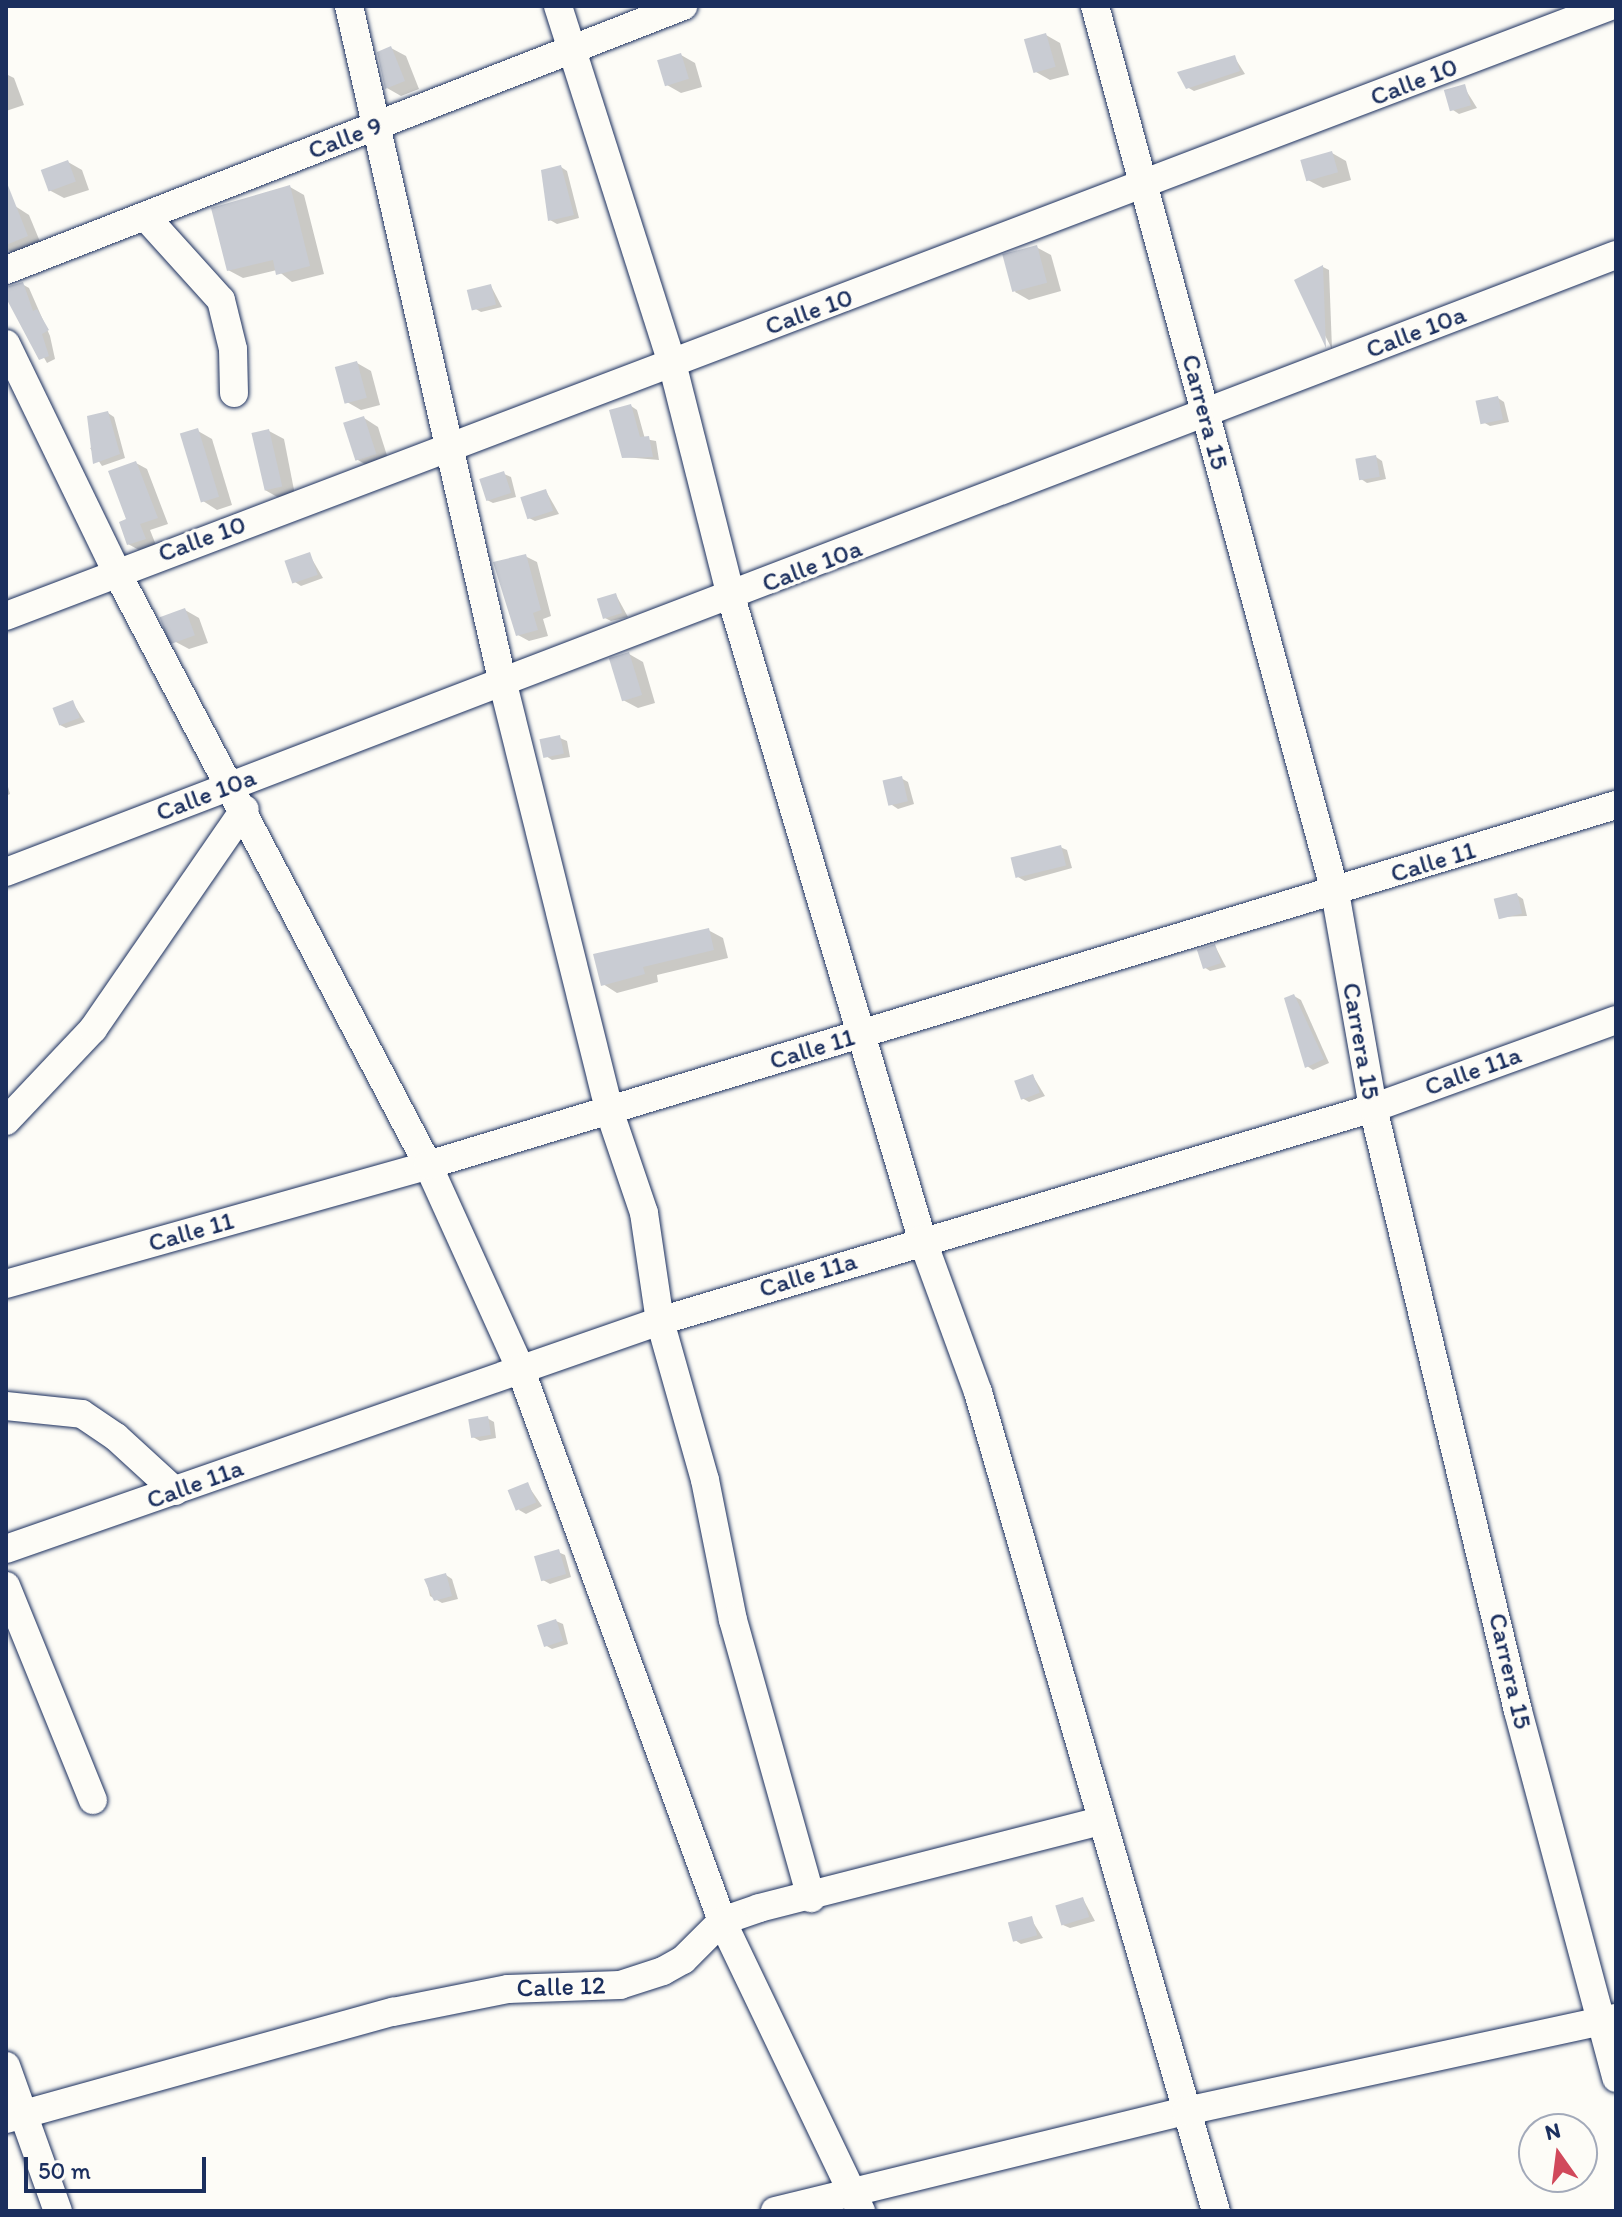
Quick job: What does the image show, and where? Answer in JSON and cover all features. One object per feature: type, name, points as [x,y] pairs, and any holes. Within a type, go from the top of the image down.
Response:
[{"type":"street","points":[[349,6],[374,127],[451,446],[503,684],[609,1110],[644,1213],[660,1321],[705,1480],[733,1620],[811,1898]]},
{"type":"street","points":[[558,6],[672,363],[731,597],[922,1239],[978,1392],[1100,1821],[1216,2211]]},
{"type":"street","name":"Calle 9","points":[[6,270],[683,6]]},
{"type":"street","name":"Carrera 15","points":[[1095,6],[1335,892],[1373,1108],[1518,1711],[1610,2020],[1616,2078]]},
{"type":"street","name":"Calle 10","points":[[6,616],[116,571],[1142,188],[1610,6]]},
{"type":"street","points":[[145,216],[221,300],[229,321],[234,393]]},
{"type":"street","name":"Calle 10a","points":[[6,872],[238,797],[503,684],[1616,255]]},
{"type":"street","points":[[6,344],[116,571],[238,797],[428,1165],[520,1368],[722,1921],[858,2201]]},
{"type":"street","points":[[6,1121],[93,1029],[238,797]]},
{"type":"street","name":"Calle 11","points":[[6,1284],[428,1165],[1616,805]]},
{"type":"street","name":"Calle 11a","points":[[6,1549],[660,1321],[922,1239],[1373,1108],[1616,1020]]},
{"type":"street","points":[[6,1406],[82,1414],[116,1437],[175,1491]]},
{"type":"street","points":[[6,1586],[93,1800]]},
{"type":"street","points":[[722,1921],[1100,1821]]},
{"type":"street","name":"Calle 12","points":[[15,2116],[393,2012],[508,1989],[620,1985],[683,1960],[722,1921]]},
{"type":"street","points":[[775,2211],[858,2201],[1186,2111],[1610,2020]]},
{"type":"street","points":[[6,2066],[15,2116],[58,2211]]},
{"type":"building","points":[[1046,33],[1056,67],[1034,73],[1024,39]]},
{"type":"building","points":[[391,46],[405,81],[385,89],[377,52]]},
{"type":"building","points":[[681,53],[689,79],[665,86],[657,60]]},
{"type":"building","points":[[1235,55],[1240,71],[1186,89],[1177,72]]},
{"type":"building","points":[[1465,84],[1471,105],[1450,111],[1444,90]]},
{"type":"building","points":[[1332,151],[1338,172],[1306,181],[1300,160]]},
{"type":"building","points":[[68,160],[76,182],[49,192],[41,170]]},
{"type":"building","points":[[561,165],[574,215],[548,221],[541,170]]},
{"type":"building","points":[[6,184],[28,236],[6,245]]},
{"type":"building","points":[[290,185],[310,266],[276,275],[273,260],[227,271],[211,208]]},
{"type":"building","points":[[1037,245],[1047,283],[1012,292],[1002,254]]},
{"type":"building","points":[[1323,265],[1326,348],[1294,280]]},
{"type":"building","points":[[23,282],[33,311],[37,309],[49,330],[42,334],[49,356],[39,360],[6,298],[6,287]]},
{"type":"building","points":[[491,284],[496,304],[472,310],[467,290]]},
{"type":"building","points":[[357,361],[367,398],[345,404],[335,367]]},
{"type":"building","points":[[1498,396],[1503,419],[1480,424],[1476,401]]},
{"type":"building","points":[[631,404],[640,437],[649,436],[653,457],[622,458],[609,410]]},
{"type":"building","points":[[108,411],[120,454],[93,464],[87,416]]},
{"type":"building","points":[[364,416],[376,454],[355,461],[343,423]]},
{"type":"building","points":[[198,428],[219,497],[201,502],[180,434]]},
{"type":"building","points":[[269,429],[282,486],[265,491],[251,433]]},
{"type":"building","points":[[1376,455],[1380,477],[1359,480],[1355,459]]},
{"type":"building","points":[[136,461],[158,518],[140,524],[146,539],[127,545],[119,522],[126,519],[108,471]]},
{"type":"building","points":[[504,471],[511,493],[486,501],[479,479]]},
{"type":"building","points":[[546,489],[553,511],[527,519],[520,497]]},
{"type":"building","points":[[310,552],[318,575],[292,583],[284,561]]},
{"type":"building","points":[[526,554],[541,610],[533,613],[538,630],[516,636],[493,562]]},
{"type":"building","points":[[616,593],[622,613],[603,619],[597,599]]},
{"type":"building","points":[[185,608],[195,635],[170,644],[160,617]]},
{"type":"building","points":[[629,652],[642,695],[622,701],[609,658]]},
{"type":"building","points":[[73,700],[80,718],[59,726],[52,708]]},
{"type":"building","points":[[560,735],[564,754],[543,758],[539,739]]},
{"type":"building","points":[[902,776],[908,801],[888,806],[883,780]]},
{"type":"building","points":[[1061,845],[1066,865],[1016,878],[1011,858]]},
{"type":"building","points":[[1517,893],[1522,913],[1499,919],[1494,899]]},
{"type":"building","points":[[709,928],[714,950],[643,967],[645,974],[601,986],[593,954]]},
{"type":"building","points":[[1215,944],[1221,963],[1203,969],[1197,950]]},
{"type":"building","points":[[1294,994],[1324,1059],[1305,1068],[1284,998]]},
{"type":"building","points":[[1033,1074],[1040,1093],[1021,1100],[1014,1081]]},
{"type":"building","points":[[488,1416],[491,1435],[471,1438],[468,1419]]},
{"type":"building","points":[[528,1482],[536,1502],[516,1511],[508,1490]]},
{"type":"building","points":[[559,1549],[566,1574],[541,1581],[534,1556]]},
{"type":"building","points":[[446,1573],[452,1596],[434,1601],[424,1579]]},
{"type":"building","points":[[556,1619],[563,1641],[544,1647],[537,1625]]},
{"type":"building","points":[[1083,1897],[1089,1917],[1061,1926],[1055,1905]]},
{"type":"building","points":[[1032,1916],[1037,1935],[1013,1942],[1008,1922]]}]
